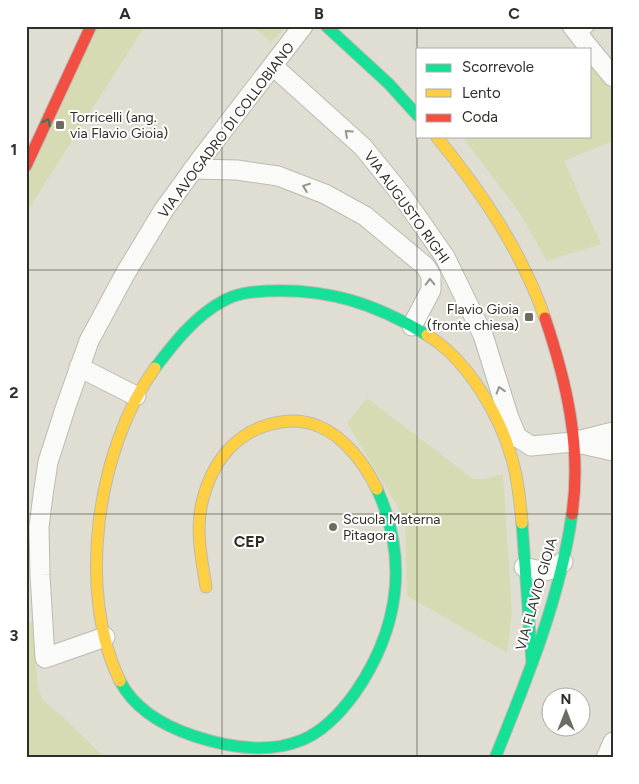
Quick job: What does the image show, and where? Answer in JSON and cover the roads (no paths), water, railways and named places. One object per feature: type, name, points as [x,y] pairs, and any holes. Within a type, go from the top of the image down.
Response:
[{"type":"street","points":[[26,166],[91,26]]},
{"type":"street","name":"VIA AVOGADRO DI COLLOBIANO","points":[[104,637],[45,658],[39,527],[48,462],[89,341],[125,274],[163,211],[193,169],[303,26]]},
{"type":"street","points":[[326,26],[389,84],[416,114]]},
{"type":"street","points":[[584,37],[613,77]]},
{"type":"street","name":"VIA AUGUSTO RIGHI","points":[[273,66],[363,146],[401,194],[445,257],[483,336],[509,418],[517,436],[531,446],[574,442]]},
{"type":"street","name":"VIA FLAVIO GIOIA","points":[[438,138],[489,207],[527,275],[545,318],[563,377],[571,412],[574,442],[574,502],[563,562],[532,663],[495,758]]},
{"type":"street","points":[[193,169],[238,170],[278,176],[325,194],[365,216],[425,266],[432,275],[431,290],[412,326]]},
{"type":"street","points":[[206,587],[200,511],[212,476],[228,448],[238,437],[274,422],[305,421],[326,429],[354,453],[380,490],[390,517],[396,555],[396,592],[392,614],[380,652],[359,687],[342,709],[325,725],[307,738],[296,743],[257,748],[232,745],[188,735],[148,715],[130,697],[110,660],[104,637],[96,562],[104,486],[118,438],[136,396],[161,361],[194,323],[215,305],[238,294],[293,290],[324,293],[357,300],[390,313],[441,344],[457,360],[475,384],[503,432],[518,484],[532,663]]},
{"type":"street","points":[[79,367],[136,396]]},
{"type":"street","points":[[574,442],[613,432]]},
{"type":"street","points":[[574,442],[613,451]]},
{"type":"street","points":[[524,567],[544,572],[563,562]]},
{"type":"street","points":[[606,758],[613,742]]},
{"type":"place","name":"Torricelli (ang. via Flavio Gioia)","points":[[60,125]]},
{"type":"place","name":"Flavio Gioia (fronte chiesa)","points":[[529,317]]},
{"type":"place","name":"Scuola Materna Pitagora","points":[[333,527]]},
{"type":"district","name":"CEP","points":[[249,541]]}]
